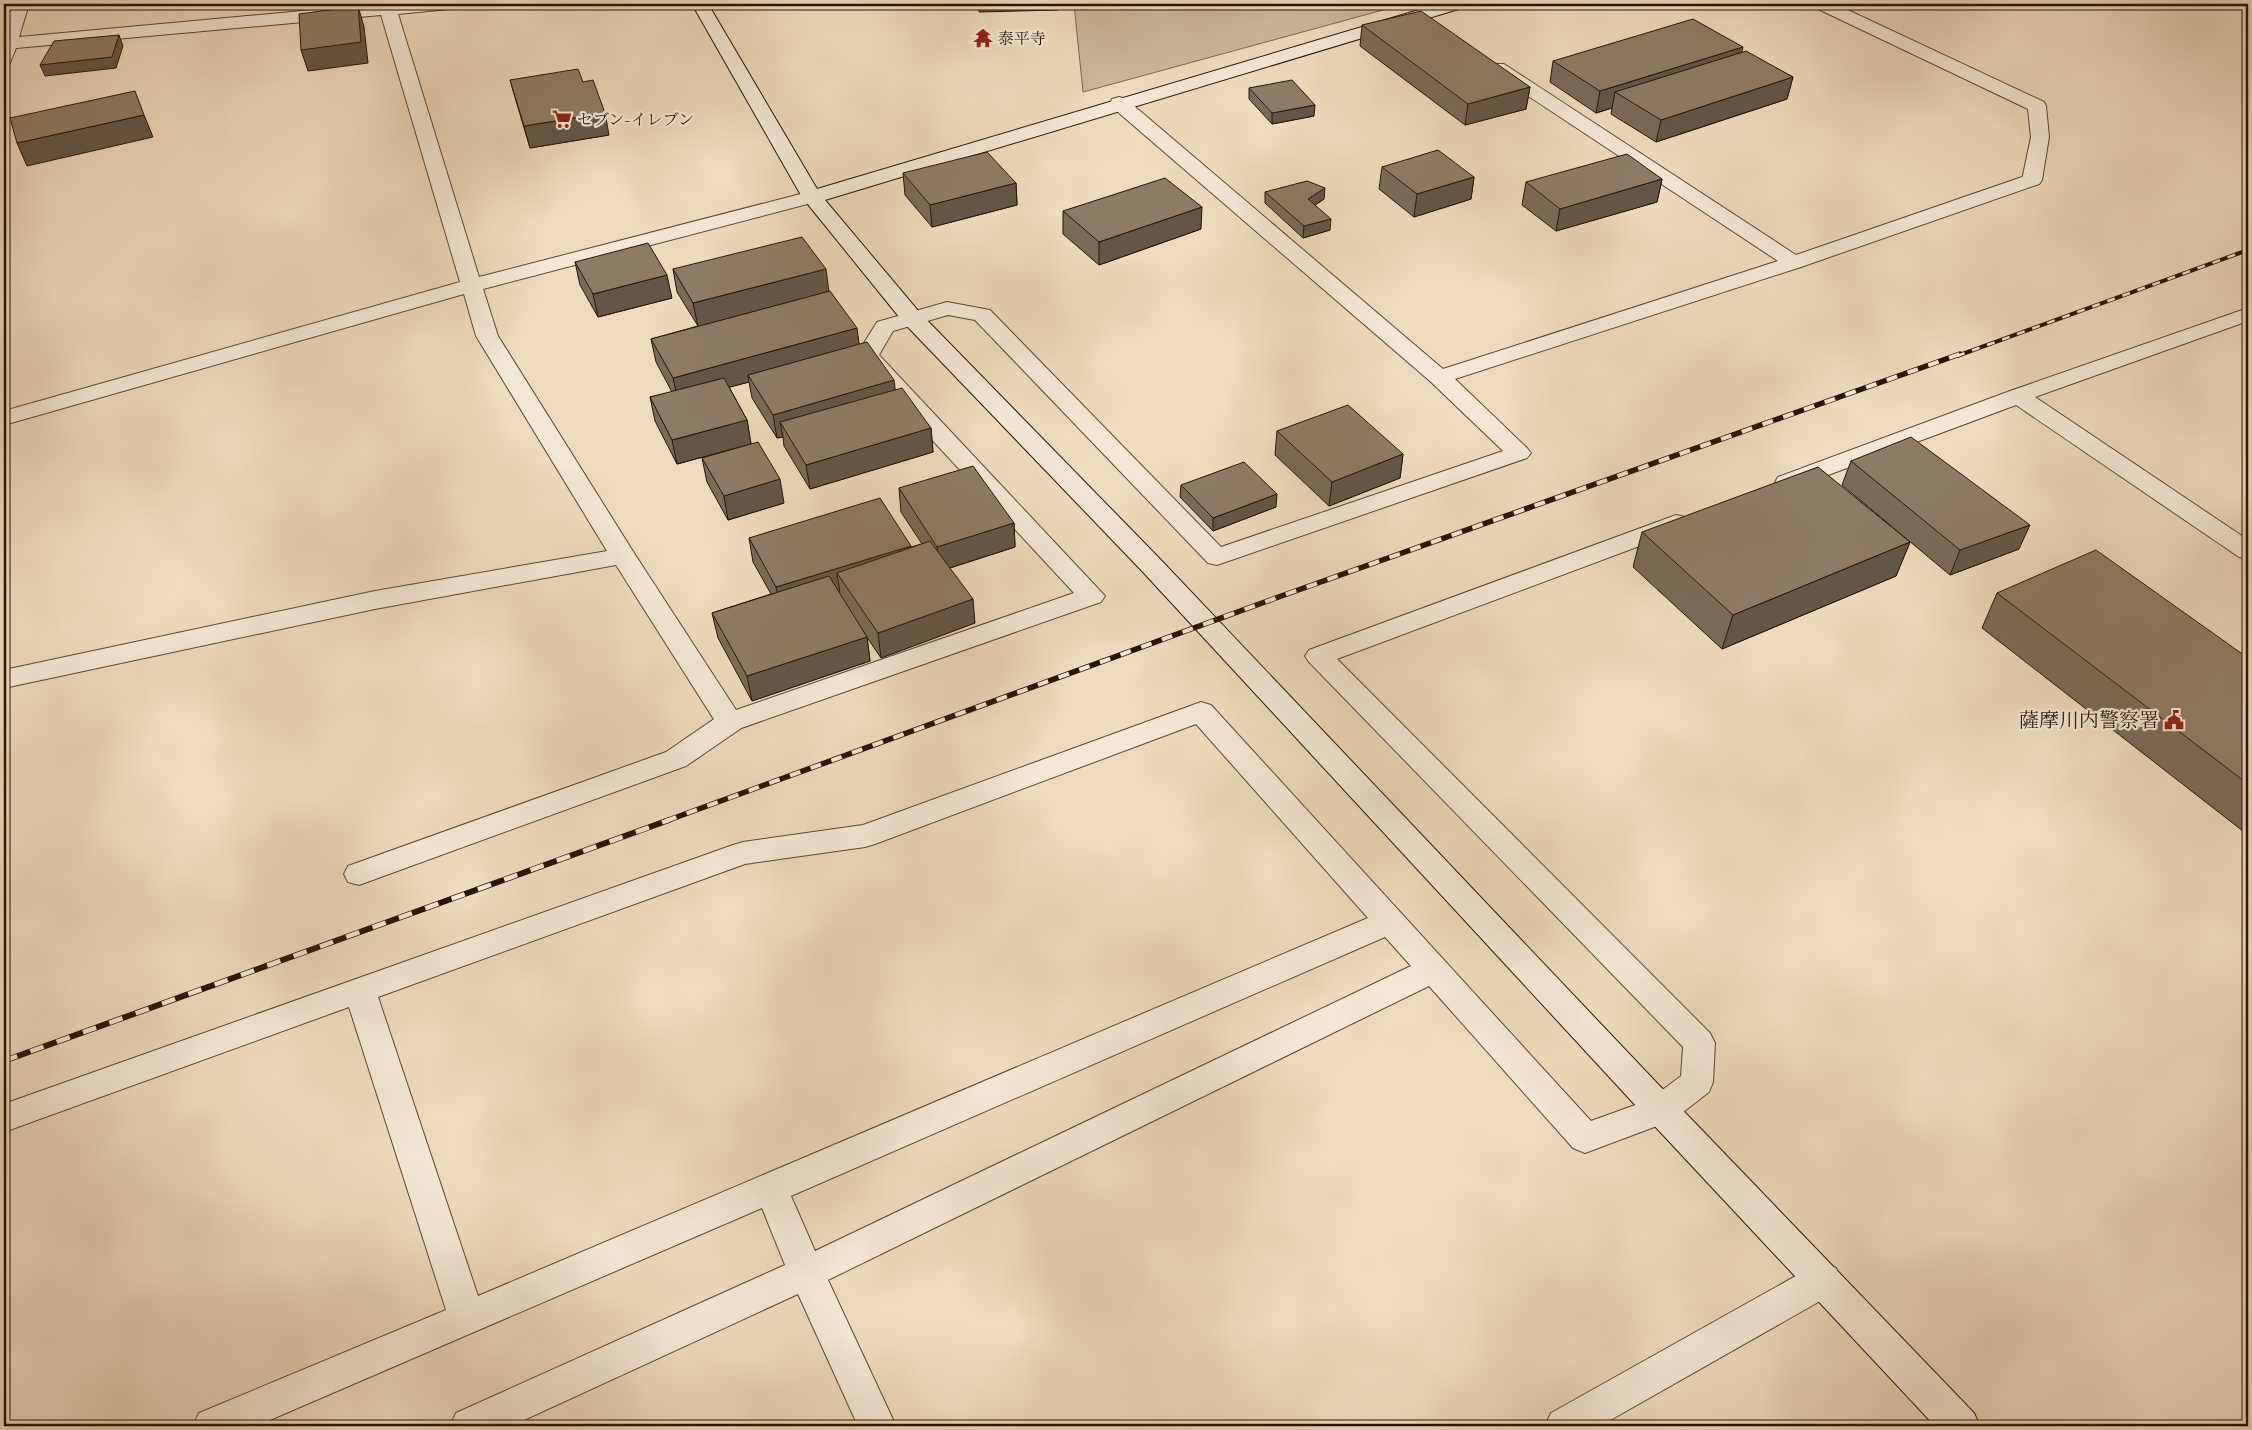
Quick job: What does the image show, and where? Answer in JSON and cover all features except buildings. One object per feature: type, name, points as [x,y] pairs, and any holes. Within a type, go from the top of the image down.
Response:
[{"type":"street","points":[[21,4],[6,49],[387,6],[449,4]]},
{"type":"street","points":[[700,4],[812,197],[912,318],[1151,565],[1661,1110],[1961,1426]]},
{"type":"street","points":[[4,418],[472,285],[812,197],[1119,103],[1456,4]]},
{"type":"street","points":[[1439,377],[1794,263],[2032,180],[2040,138],[2037,106],[1822,4]]},
{"type":"street","points":[[387,6],[487,336],[623,556],[730,722]]},
{"type":"street","points":[[1414,16],[1439,31]]},
{"type":"street","points":[[1480,57],[1794,263]]},
{"type":"street","points":[[359,874],[676,759],[730,722],[1092,596],[867,356],[885,327],[947,308],[982,315],[1217,557],[1519,453],[1439,377],[1119,103]]},
{"type":"street","points":[[1766,490],[2018,396],[2248,314]]},
{"type":"street","points":[[2018,396],[2248,551]]},
{"type":"street","points":[[4,1118],[742,853],[865,836],[1201,712],[1585,1138],[1661,1110],[1697,1082],[1699,1043],[1318,656],[1701,514]]},
{"type":"street","points":[[4,679],[375,600],[623,556]]},
{"type":"street","points":[[212,1426],[467,1319],[770,1187],[1390,922]]},
{"type":"street","points":[[469,1426],[806,1273],[1433,970]]},
{"type":"street","points":[[360,990],[467,1319]]},
{"type":"street","points":[[770,1187],[806,1273],[877,1426]]},
{"type":"street","points":[[1564,1426],[1822,1280]]},
{"type":"shaded area","points":[[1074,4],[1405,4],[1083,92]]},
{"type":"railway","points":[[1957,356],[2248,250]]},
{"type":"railway","points":[[666,821],[1273,599],[1960,354]]},
{"type":"railway","points":[[4,1061],[669,820]]},
{"type":"place","name":"泰平寺","points":[[983,38]]},
{"type":"place","name":"セブン-イレブン","points":[[562,119]]},
{"type":"place","name":"薩摩川内警察署","points":[[2174,720]]}]
